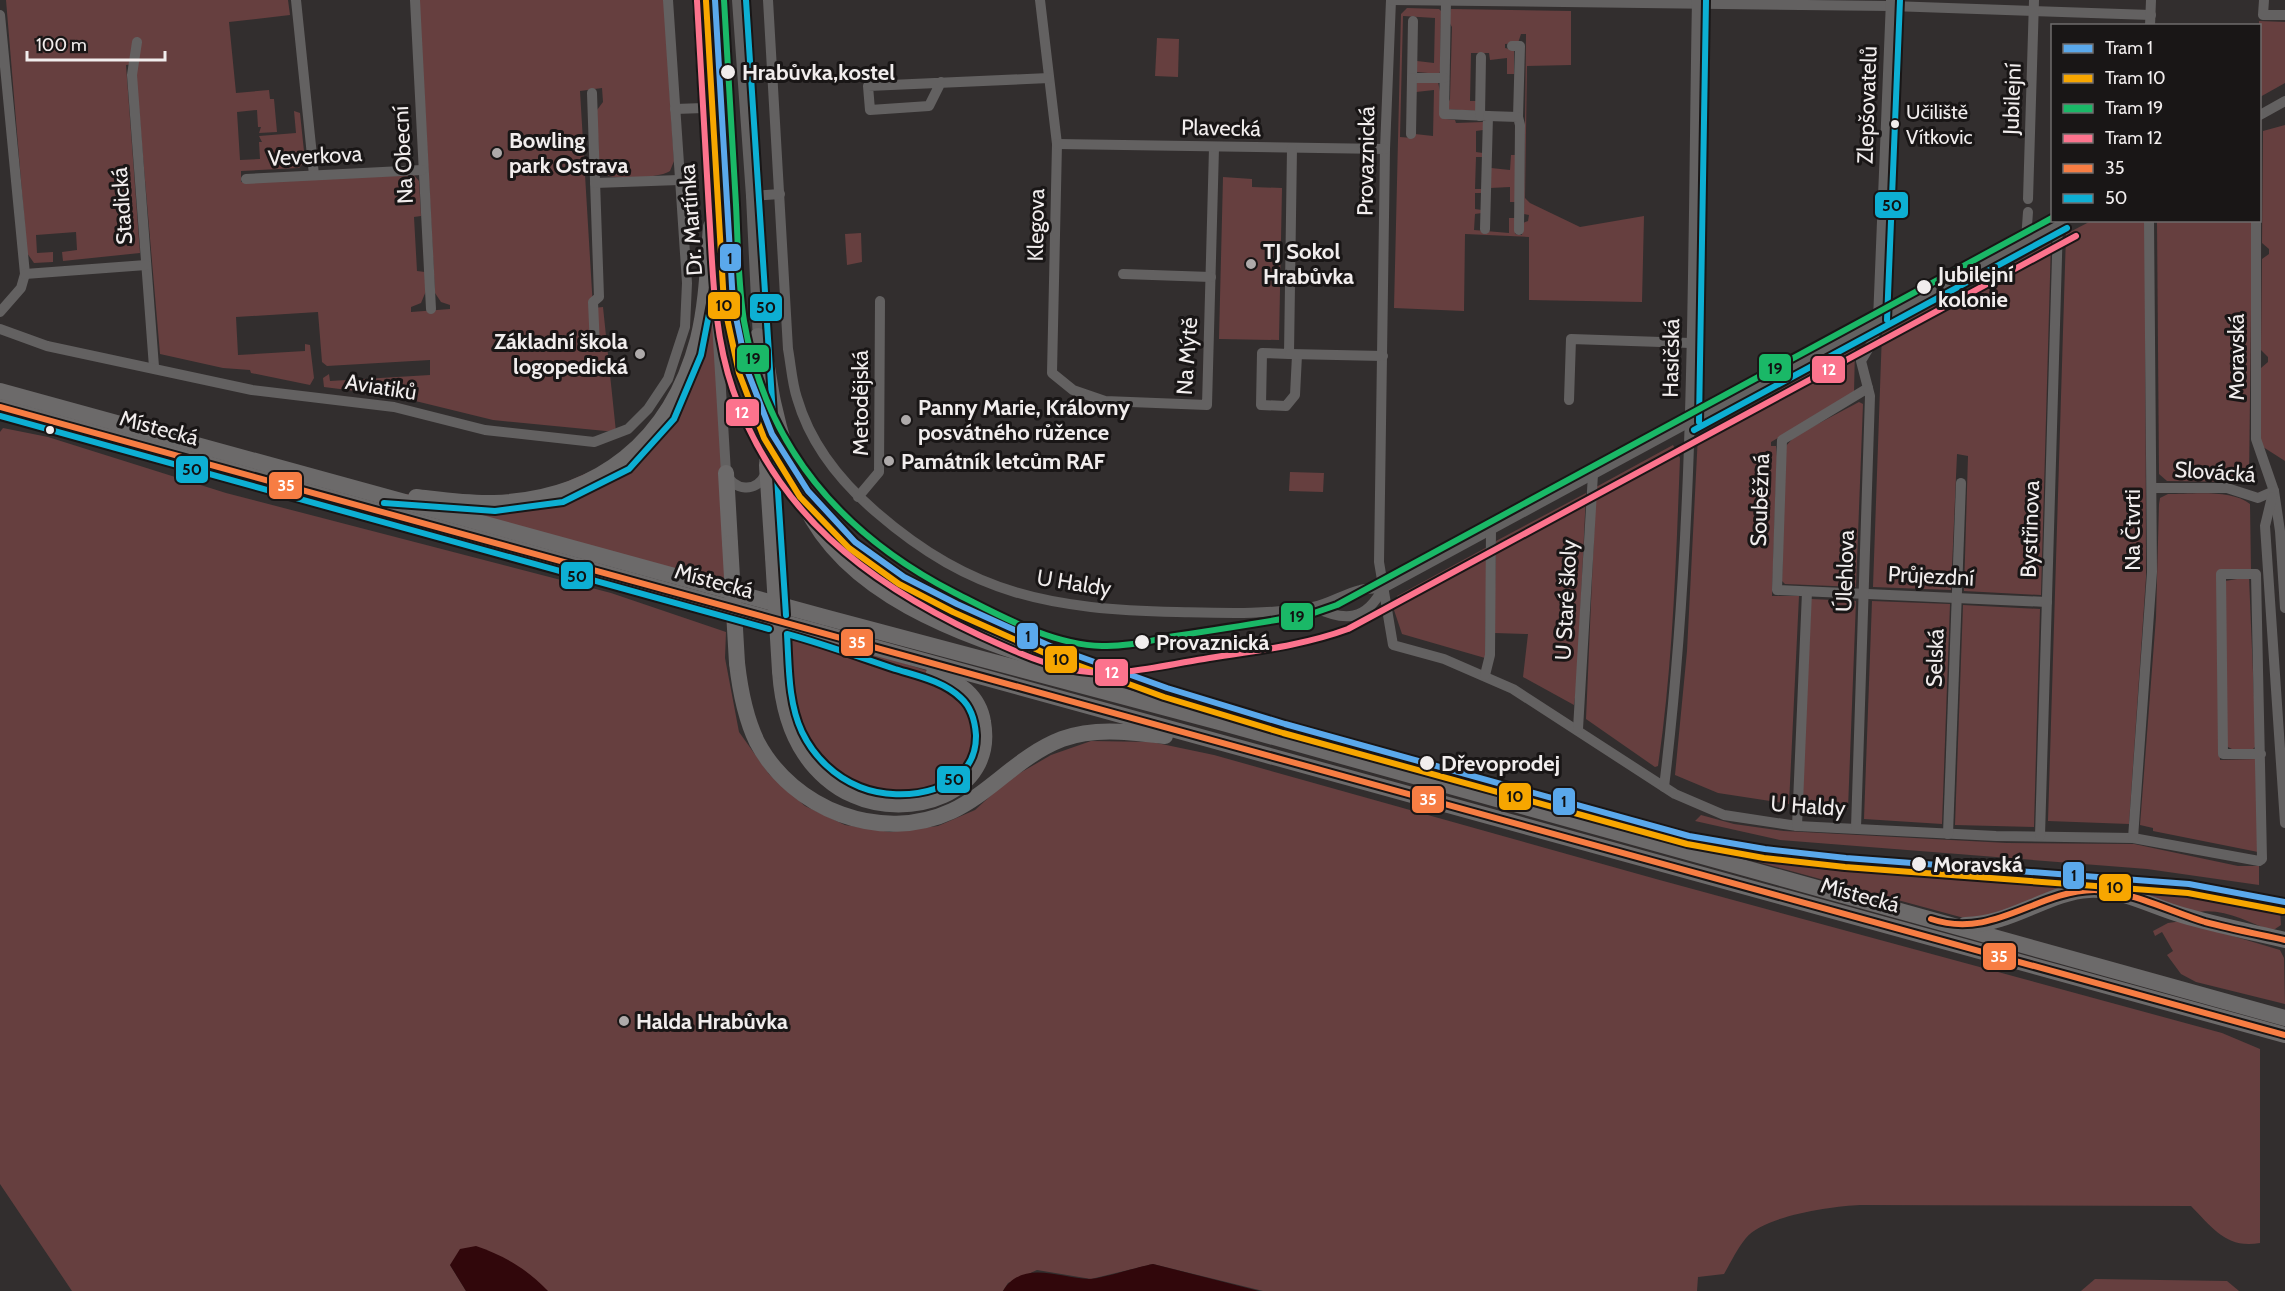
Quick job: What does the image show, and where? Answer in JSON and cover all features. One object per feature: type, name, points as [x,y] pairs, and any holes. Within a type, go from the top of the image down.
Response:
[{"type":"highway","points":[[368,492],[467,502],[522,501],[574,489],[612,469],[646,440],[674,399],[686,375],[701,323],[711,226]]},
{"type":"highway","points":[[758,336],[767,357],[773,400],[803,499],[813,517],[837,549],[870,580],[911,607],[952,628],[1223,723]]},
{"type":"highway","name":"Místecká","points":[[0,391],[1223,723],[2285,1018]]},
{"type":"highway","name":"Místecká","points":[[0,407],[2285,1035]]},
{"type":"highway","points":[[767,465],[780,671],[785,710],[798,744],[813,765],[844,791],[872,801],[910,804],[942,796],[973,774],[983,753],[985,735],[981,711],[967,690],[943,676],[817,633]]},
{"type":"highway","points":[[726,473],[737,663],[741,693],[749,722],[771,763],[791,785],[809,799],[835,812],[863,820],[906,823],[942,815],[973,799],[1026,757],[1079,734],[1125,731],[1222,743]]},
{"type":"highway","points":[[1946,924],[1977,925],[1992,922],[2089,890],[2111,892],[2199,920],[2285,940]]},
{"type":"street","points":[[296,0],[314,175]]},
{"type":"street","name":"Na Obecní","points":[[415,0],[422,170],[431,309]]},
{"type":"street","name":"Aviatiků","points":[[0,329],[47,346],[154,367],[252,390],[394,407],[485,430],[594,442],[628,429],[658,396],[674,364],[686,316],[687,290],[668,0]]},
{"type":"street","name":"Dr. Martínka","points":[[697,0],[726,473]]},
{"type":"street","points":[[726,473],[736,486],[752,487],[763,480],[767,465],[751,196],[736,0]]},
{"type":"street","points":[[768,0],[788,349],[797,398],[809,429],[830,464],[858,497]]},
{"type":"street","name":"Klegova","points":[[1040,0],[1057,144],[1052,373]]},
{"type":"street","points":[[1391,0],[2034,5],[2151,20],[2151,0]]},
{"type":"street","name":"Provaznická","points":[[1391,0],[1385,149],[1379,562],[1393,645]]},
{"type":"street","points":[[2264,0],[2263,15],[2285,15]]},
{"type":"street","points":[[1446,1],[1444,114],[1518,117]]},
{"type":"street","name":"Hasičská","points":[[1664,787],[1680,617],[1690,422],[1697,3]]},
{"type":"street","name":"Zlepšovatelů","points":[[1878,320],[1891,3]]},
{"type":"street","name":"Jubilejní","points":[[2028,200],[2034,5]]},
{"type":"street","points":[[0,15],[25,274],[21,288],[0,312]]},
{"type":"street","points":[[1411,134],[1413,21]]},
{"type":"street","name":"Stadická","points":[[137,42],[132,75],[154,367]]},
{"type":"street","points":[[1512,46],[1520,46],[1519,230]]},
{"type":"street","points":[[1481,57],[1485,229]]},
{"type":"street","points":[[942,82],[929,106],[870,110],[868,86],[942,82],[1049,78]]},
{"type":"street","points":[[1412,78],[1444,78]]},
{"type":"street","points":[[592,93],[599,297],[593,302],[595,347]]},
{"type":"street","points":[[2261,114],[2285,101]]},
{"type":"street","points":[[675,109],[704,108]]},
{"type":"street","name":"Plavecká","points":[[1057,144],[1385,149]]},
{"type":"street","name":"Na Mýtě","points":[[1052,373],[1073,390],[1105,401],[1207,405],[1214,148]]},
{"type":"street","points":[[1292,148],[1293,354],[1295,395],[1286,406],[1261,405],[1263,353],[1293,354],[1383,356]]},
{"type":"street","name":"Veverkova","points":[[246,179],[422,170]]},
{"type":"street","points":[[595,183],[679,180]]},
{"type":"street","points":[[751,196],[780,194]]},
{"type":"street","points":[[2026,240],[2028,212]]},
{"type":"street","points":[[1383,588],[2060,222]]},
{"type":"street","name":"Bystřinova","points":[[2040,836],[2060,222]]},
{"type":"street","name":"Na Čtvrti","points":[[2133,838],[2152,572],[2149,222]]},
{"type":"street","name":"Moravská","points":[[2256,222],[2256,439],[2274,491],[2280,531],[2285,608]]},
{"type":"street","points":[[25,274],[146,265]]},
{"type":"street","points":[[1123,274],[1211,277]]},
{"type":"street","name":"Metodějská","points":[[858,497],[879,472],[879,301]]},
{"type":"street","name":"Úlehlova","points":[[1856,828],[1870,396],[1861,361],[1872,341],[1878,320]]},
{"type":"street","points":[[1569,400],[1571,339],[1691,343]]},
{"type":"street","name":"Souběžná","points":[[1777,590],[1782,440],[1868,388]]},
{"type":"street","name":"U Staré školy","points":[[1578,729],[1593,474]]},
{"type":"street","name":"Selská","points":[[1948,834],[1961,483]]},
{"type":"street","name":"Slovácká","points":[[2152,488],[2227,488],[2258,498],[2274,491]]},
{"type":"street","points":[[2274,491],[2265,526],[2285,822]]},
{"type":"street","name":"U Haldy","points":[[858,497],[901,534],[950,567],[983,583],[1014,593],[1075,607],[1233,614],[1314,607],[1360,590],[1383,588]]},
{"type":"street","points":[[1485,675],[1490,655],[1491,529]]},
{"type":"street","points":[[2221,574],[2256,574],[2261,754],[2223,754],[2221,574]]},
{"type":"street","name":"U Haldy","points":[[1314,607],[1334,616],[1352,616],[1374,604],[1383,588]]},
{"type":"street","name":"Průjezdní","points":[[1777,590],[1957,596],[2047,602]]},
{"type":"street","points":[[1797,826],[1807,592]]},
{"type":"street","name":"U Haldy","points":[[1393,645],[1444,659],[1513,689],[1578,729],[1664,787],[1724,815],[1797,826],[1948,834],[2133,838],[2246,861],[2262,859],[2261,754]]},
{"type":"shaded area","points":[[6,0],[288,0],[290,15],[229,22],[236,93],[269,90],[270,99],[274,99],[277,132],[259,133],[261,127],[258,127],[257,110],[237,112],[240,160],[260,159],[259,142],[262,142],[259,136],[296,133],[294,111],[300,113],[305,161],[299,168],[241,171],[241,182],[414,175],[419,181],[421,216],[414,217],[417,271],[425,272],[426,291],[421,303],[411,307],[411,312],[450,309],[450,305],[441,302],[435,293],[419,0],[664,0],[674,161],[670,171],[638,178],[606,175],[599,163],[597,110],[603,102],[602,88],[580,91],[593,308],[603,307],[616,432],[493,420],[395,396],[324,387],[323,378],[329,374],[330,381],[430,375],[430,360],[327,366],[322,362],[318,312],[236,317],[238,355],[305,351],[305,344],[310,345],[314,378],[310,385],[251,373],[250,370],[223,368],[160,354],[135,64],[126,65],[140,253],[63,261],[62,252],[77,250],[76,232],[36,235],[37,253],[53,252],[53,262],[34,263],[27,253]]},
{"type":"shaded area","points":[[1407,8],[1439,9],[1441,11],[1440,71],[1439,74],[1417,72],[1417,61],[1434,63],[1435,18],[1403,16],[1400,137],[1413,138],[1415,134],[1433,136],[1434,90],[1416,92],[1417,83],[1438,82],[1446,119],[1455,120],[1456,123],[1483,122],[1483,130],[1476,131],[1476,152],[1483,153],[1483,157],[1476,157],[1475,189],[1482,189],[1482,193],[1475,193],[1475,209],[1482,210],[1482,213],[1475,214],[1474,230],[1509,233],[1509,218],[1515,218],[1515,234],[1522,235],[1523,223],[1528,221],[1529,215],[1524,214],[1526,34],[1521,34],[1518,43],[1505,44],[1505,48],[1514,50],[1514,74],[1507,74],[1507,58],[1490,60],[1489,53],[1471,53],[1470,101],[1477,101],[1476,111],[1446,109],[1450,99],[1452,27],[1448,20],[1451,9],[1571,11],[1571,65],[1527,66],[1525,198],[1530,203],[1580,227],[1644,216],[1642,302],[1529,300],[1529,237],[1465,234],[1464,311],[1394,308],[1401,14]]},
{"type":"shaded area","points":[[2259,21],[2285,22],[2285,83],[2261,96],[2261,24]]},
{"type":"shaded area","points":[[1157,38],[1179,39],[1178,77],[1155,76]]},
{"type":"shaded area","points":[[2285,125],[2285,461],[2260,445],[2261,368],[2268,362],[2268,357],[2261,350],[2262,259],[2269,254],[2269,249],[2262,243],[2263,131]]},
{"type":"shaded area","points":[[1511,155],[1516,155],[1515,202],[1510,202],[1510,187],[1490,188],[1491,168],[1510,170]]},
{"type":"shaded area","name":"TJ Sokol Hrabůvka","points":[[1223,177],[1252,179],[1252,187],[1282,188],[1279,340],[1219,339]]},
{"type":"shaded area","points":[[2089,222],[2145,222],[2146,577],[2129,824],[2048,821],[2066,234]]},
{"type":"shaded area","points":[[2157,222],[2252,222],[2249,482],[2167,481],[2159,474]]},
{"type":"shaded area","points":[[711,226],[733,591],[368,492],[522,501],[631,454],[693,356]]},
{"type":"shaded area","points":[[861,233],[862,262],[847,265],[845,234]]},
{"type":"shaded area","points":[[2051,242],[2041,595],[1964,591],[1968,456],[1957,454],[1951,590],[1873,587],[1882,332],[1932,306],[1937,307]]},
{"type":"shaded area","points":[[1855,348],[1854,393],[1771,442],[1771,446],[1776,446],[1777,457],[1772,596],[1799,596],[1789,804],[1718,793],[1675,775],[1687,651],[1698,435]]},
{"type":"shaded area","points":[[1859,402],[1863,404],[1856,587],[1785,584],[1782,581],[1785,447],[1795,436]]},
{"type":"shaded area","points":[[3,428],[48,437],[226,493],[611,593],[726,632],[725,658],[739,732],[769,774],[805,806],[845,825],[890,832],[938,826],[975,810],[1008,780],[1051,755],[1091,741],[1152,742],[1214,755],[1656,879],[2222,1033],[2260,1049],[2260,1243],[2248,1244],[2229,1240],[2214,1229],[2191,1206],[1860,1205],[1833,1207],[1782,1218],[1755,1230],[1746,1238],[1724,1274],[1698,1277],[1697,1291],[1263,1291],[1153,1264],[1091,1279],[1037,1270],[1008,1283],[1003,1291],[546,1291],[450,1265],[466,1291],[72,1291],[0,1184],[0,432]]},
{"type":"shaded area","points":[[1673,445],[1680,458],[1673,612],[1663,728],[1658,766],[1655,767],[1586,719],[1596,487]]},
{"type":"shaded area","points":[[1290,472],[1324,473],[1323,492],[1289,491]]},
{"type":"shaded area","points":[[1586,493],[1574,705],[1523,677],[1528,634],[1494,633],[1496,541]]},
{"type":"shaded area","points":[[2168,494],[2222,494],[2242,499],[2250,504],[2251,570],[2219,571],[2220,760],[2256,759],[2258,852],[2153,831],[2153,828],[2140,825],[2156,617],[2159,504],[2160,498]]},
{"type":"shaded area","points":[[1487,547],[1485,658],[1402,634],[1394,610],[1397,596]]},
{"type":"shaded area","points":[[2249,577],[2256,746],[2253,749],[2232,749],[2226,746],[2225,581]]},
{"type":"shaded area","points":[[1811,599],[1856,601],[1848,809],[1802,804]]},
{"type":"shaded area","points":[[1872,601],[1950,604],[1942,824],[1864,819]]},
{"type":"shaded area","points":[[1963,605],[2040,609],[2034,827],[1955,825]]},
{"type":"shaded area","points":[[778,622],[943,676],[967,690],[985,744],[942,796],[862,799],[798,744]]},
{"type":"shaded area","points":[[1701,815],[1734,824],[1784,831],[2007,843],[2134,844],[2238,866],[2259,866],[2259,885],[2147,869],[1780,840],[1695,821]]},
{"type":"shaded area","points":[[1718,845],[1772,854],[2142,884],[2228,896],[2280,909],[2281,925],[2272,931],[2224,913],[2204,911],[2194,913],[2116,887],[1975,921],[1717,851]]},
{"type":"shaded area","points":[[2182,921],[2280,950],[2284,958],[2285,1004],[2196,982],[2181,974],[2167,955],[2173,951],[2162,932],[2155,936],[2153,931],[2168,923]]},
{"type":"shaded area","points":[[476,1246],[515,1264],[548,1291],[466,1291],[450,1265],[460,1249]]},
{"type":"shaded area","points":[[1153,1264],[1259,1291],[1003,1291],[1020,1275],[1031,1273],[1089,1279]]},
{"type":"shaded area","points":[[2095,1279],[2227,1281],[2239,1291],[2081,1291]]},
{"type":"tram line","name":"1","points":[[715,0],[733,303],[747,370],[772,434],[808,491],[855,542],[904,577],[1050,646],[1167,688],[1285,724],[1689,836],[1765,849],[1846,858],[2189,884],[2285,902]]},
{"type":"tram line","name":"19","points":[[724,0],[739,278],[744,321],[755,367],[770,409],[791,448],[815,483],[844,515],[877,544],[914,570],[1007,619],[1045,635],[1083,644],[1102,646],[1130,644],[1311,614],[1337,605],[2051,219]]},
{"type":"tram line","name":"12","points":[[697,1],[715,301],[726,368],[751,434],[774,473],[800,508],[830,539],[863,567],[899,592],[979,635],[1016,652],[1067,669],[1095,672],[1142,670],[1295,644],[1348,629],[2076,236]]},
{"type":"tram line","name":"10","points":[[706,1],[724,304],[739,373],[764,438],[800,497],[849,548],[899,584],[953,612],[1047,654],[1164,697],[1283,733],[1687,844],[1764,858],[1845,867],[2188,893],[2283,911]]},
{"type":"transit line","name":"50","points":[[384,503],[495,511],[563,502],[629,469],[674,419],[701,355],[715,283],[719,207],[706,0]]},
{"type":"transit line","name":"50","points":[[746,0],[786,615]]},
{"type":"transit line","name":"50","points":[[1699,422],[1706,0]]},
{"type":"transit line","name":"50","points":[[1887,320],[1900,0]]},
{"type":"transit line","name":"50","points":[[1694,430],[2067,228]]},
{"type":"transit line","name":"35","points":[[0,407],[2285,1035]]},
{"type":"transit line","name":"50","points":[[0,416],[769,629]]},
{"type":"transit line","name":"50","points":[[787,634],[930,680],[954,692],[961,698],[972,715],[976,735],[973,755],[964,770],[951,781],[934,789],[896,794],[860,787],[834,772],[813,750],[797,720],[790,684],[787,634]]},
{"type":"transit line","name":"35","points":[[1931,919],[1953,924],[1974,923],[1995,919],[2073,892],[2094,890],[2121,894],[2205,922],[2285,940]]},
{"type":"place","name":"Hrabůvka,kostel","points":[[728,72]]},
{"type":"place","name":"Učiliště Vítkovic","points":[[1895,124]]},
{"type":"place","name":"Bowling park Ostrava","points":[[497,153]]},
{"type":"place","name":"TJ Sokol Hrabůvka","points":[[1251,264]]},
{"type":"place","name":"Jubilejní kolonie","points":[[1924,287]]},
{"type":"place","name":"Základní škola logopedická","points":[[640,354]]},
{"type":"place","name":"Panny Marie, Královny posvátného růžence","points":[[906,420]]},
{"type":"place","name":"Památník letcům RAF","points":[[889,461]]},
{"type":"place","name":"Provaznická","points":[[1142,642]]},
{"type":"place","name":"Dřevoprodej","points":[[1427,763]]},
{"type":"place","name":"Moravská","points":[[1919,864]]},
{"type":"place","name":"Halda Hrabůvka","points":[[624,1021]]}]
